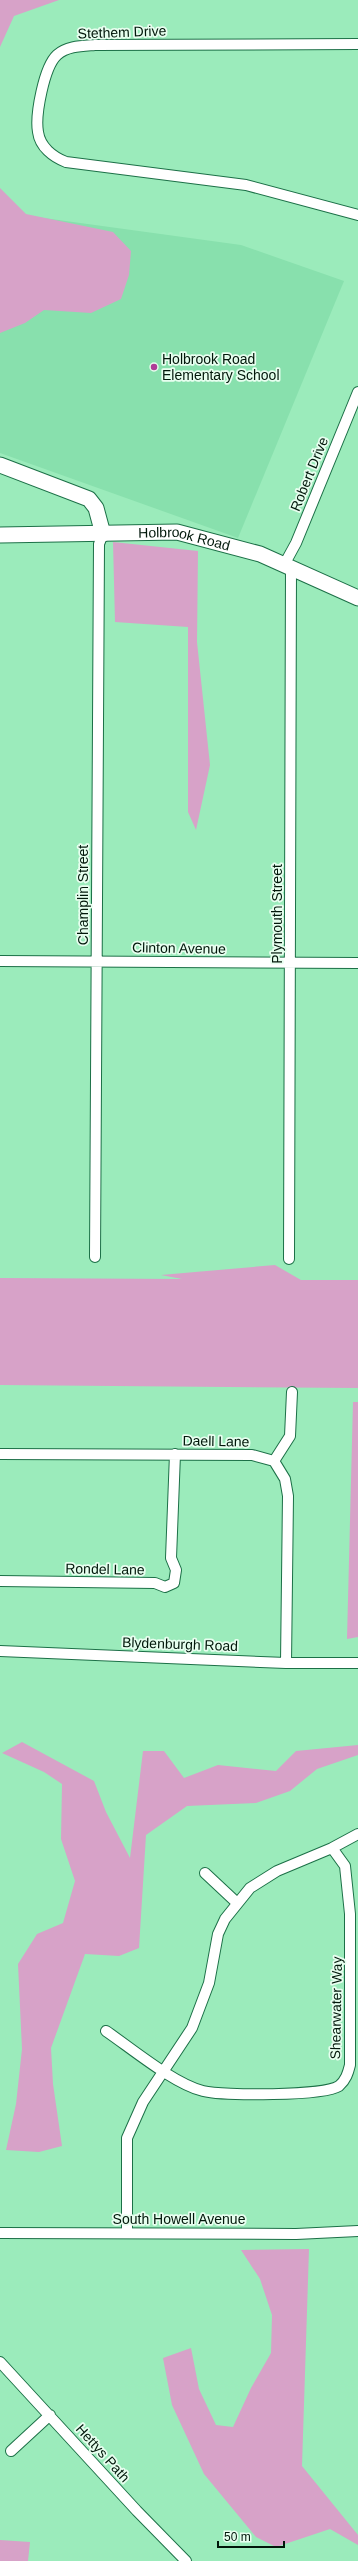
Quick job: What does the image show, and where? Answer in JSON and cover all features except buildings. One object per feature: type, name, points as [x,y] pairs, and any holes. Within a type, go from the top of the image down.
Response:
[{"type":"street","name":"Stethem Drive","points":[[358,44],[95,45],[63,51],[49,65],[44,77],[38,132],[46,149],[55,157],[83,165],[230,182],[358,215]]},
{"type":"street","name":"Robert Drive","points":[[288,567],[296,543],[358,392]]},
{"type":"street","points":[[0,465],[89,499],[96,508],[103,534]]},
{"type":"street","name":"Holbrook Road","points":[[0,535],[178,532],[235,545],[358,598]]},
{"type":"street","name":"Champlin Street","points":[[95,1257],[99,544],[103,534]]},
{"type":"street","name":"Plymouth Street","points":[[288,567],[291,964],[289,1259]]},
{"type":"street","name":"Clinton Avenue","points":[[0,961],[291,964],[358,963]]},
{"type":"street","points":[[286,1663],[288,1496],[285,1479],[274,1461],[290,1436],[292,1392]]},
{"type":"street","name":"Daell Lane","points":[[0,1454],[252,1455],[274,1461]]},
{"type":"street","name":"Rondel Lane","points":[[0,1581],[155,1583],[165,1587],[174,1583],[176,1570],[171,1558],[175,1454]]},
{"type":"street","name":"Blydenburgh Road","points":[[0,1651],[286,1663],[358,1663]]},
{"type":"street","points":[[127,2232],[127,2138],[143,2102],[165,2071],[192,2028],[209,1982],[218,1934],[236,1902],[250,1888],[277,1871],[332,1848],[358,1834]]},
{"type":"street","name":"Shearwater Way","points":[[106,2031],[165,2071],[203,2091],[222,2094],[309,2093],[326,2091],[339,2086],[347,2076],[350,2065],[350,1914],[345,1866],[332,1848]]},
{"type":"street","points":[[205,1873],[236,1902]]},
{"type":"street","name":"South Howell Avenue","points":[[0,2233],[127,2232],[296,2234],[358,2230]]},
{"type":"street","name":"Hettys Path","points":[[0,2362],[137,2511],[186,2561]]},
{"type":"street","points":[[11,2451],[50,2415]]},
{"type":"shaded area","points":[[0,0],[59,0],[14,16],[0,47]]},
{"type":"shaded area","points":[[0,188],[26,214],[113,232],[131,251],[129,275],[121,299],[91,313],[44,310],[25,323],[0,333]]},
{"type":"shaded area","name":"Holbrook Road Elementary School","points":[[0,212],[241,245],[344,281],[238,538],[0,453]]},
{"type":"shaded area","points":[[113,542],[198,551],[197,642],[210,765],[196,830],[188,812],[188,627],[115,622]]},
{"type":"shaded area","points":[[275,1265],[301,1280],[358,1280],[358,1388],[0,1385],[0,1278],[182,1279],[161,1275]]},
{"type":"shaded area","points":[[353,1402],[358,1402],[358,1637],[347,1639]]},
{"type":"shaded area","points":[[22,1742],[94,1781],[106,1812],[130,1858],[143,1751],[164,1751],[184,1778],[218,1765],[276,1771],[296,1751],[358,1745],[358,1755],[317,1769],[290,1791],[256,1803],[187,1806],[146,1835],[139,1948],[119,1956],[85,1954],[51,2048],[53,2084],[62,2146],[39,2152],[6,2150],[16,2104],[22,2049],[18,1964],[37,1934],[63,1923],[75,1881],[61,1839],[62,1784],[44,1772],[2,1753]]},
{"type":"shaded area","points":[[309,2249],[302,2466],[358,2535],[358,2545],[330,2529],[276,2547],[256,2537],[204,2474],[172,2405],[163,2358],[191,2348],[199,2389],[216,2425],[233,2427],[251,2388],[271,2353],[272,2315],[260,2279],[241,2250]]},
{"type":"shaded area","points":[[0,2540],[30,2542],[28,2561],[0,2561]]},
{"type":"place","name":"Holbrook Road Elementary School","points":[[154,367]]}]
